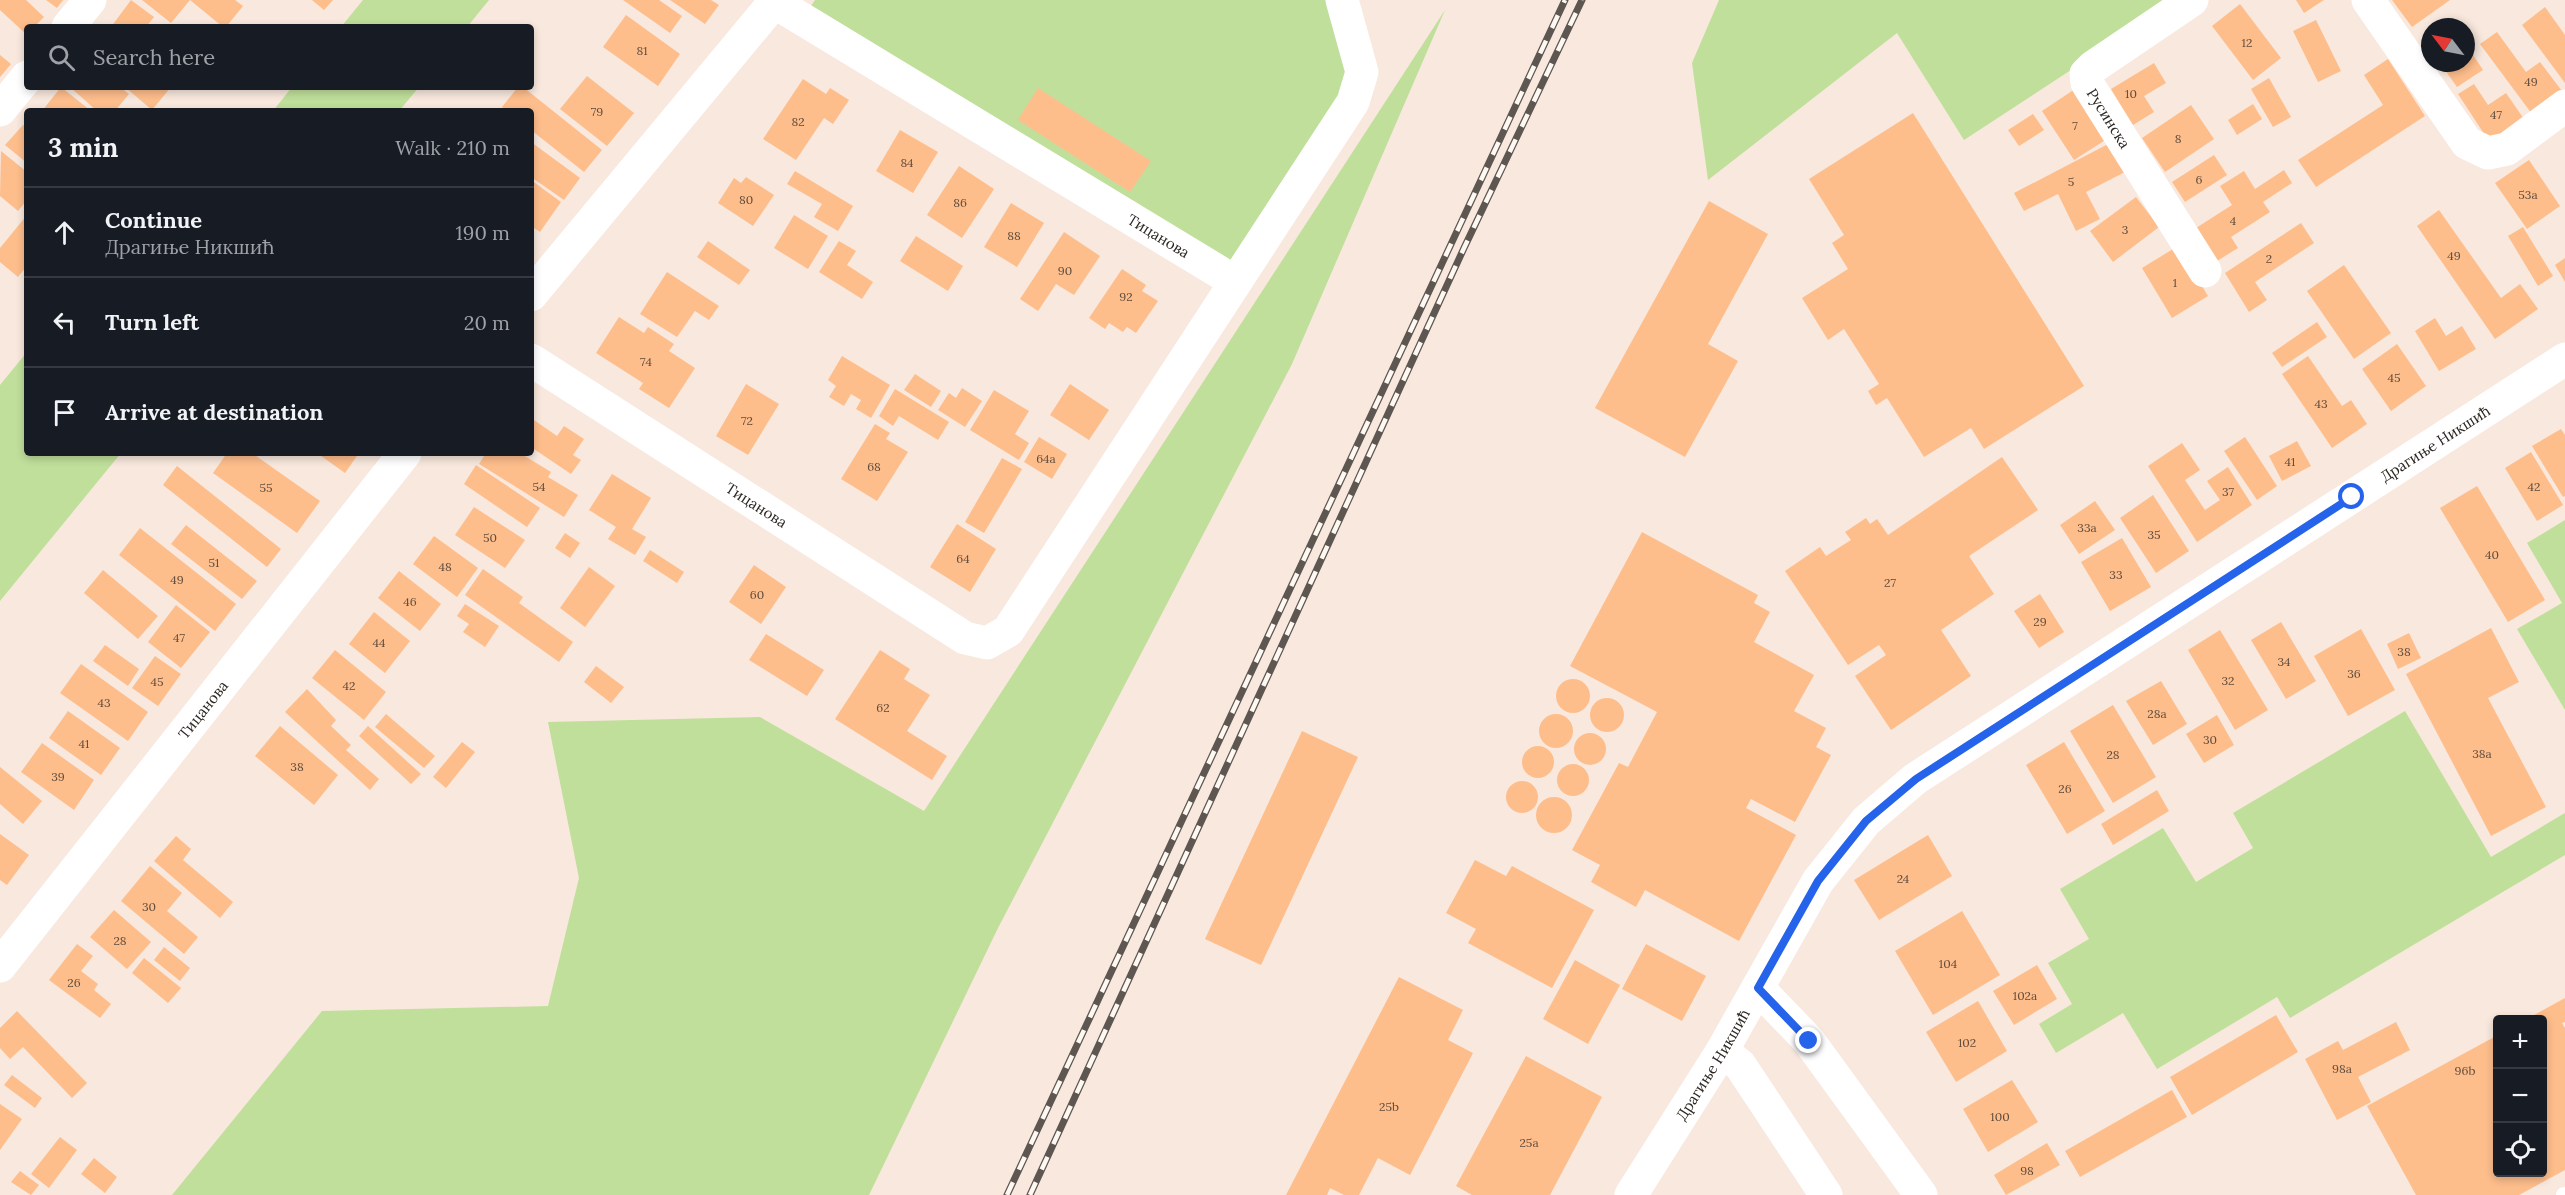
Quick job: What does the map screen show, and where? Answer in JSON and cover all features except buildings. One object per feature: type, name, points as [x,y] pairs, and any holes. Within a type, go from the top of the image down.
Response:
[{"type":"street","points":[[70,24],[90,0]]},
{"type":"street","points":[[1234,282],[1353,102],[1362,72],[1342,0]]},
{"type":"street","name":"Русинска","points":[[2192,0],[2086,74],[2087,83],[2205,271]]},
{"type":"street","points":[[2368,0],[2467,143],[2488,153],[2507,149],[2565,106]]},
{"type":"street","name":"Тицанова","points":[[534,291],[775,1],[1234,282],[1008,631],[987,643],[965,638],[534,362]]},
{"type":"street","points":[[0,110],[24,81]]},
{"type":"street","name":"Драгиње Никшић","points":[[1631,1195],[1722,1051],[1818,881],[1866,821],[1916,779],[2565,359]]},
{"type":"street","name":"Тицанова","points":[[0,966],[403,456]]},
{"type":"street","points":[[1758,988],[1809,1041],[1921,1195]]},
{"type":"street","points":[[1722,1051],[1740,1065],[1826,1195]]},
{"type":"green space","points":[[363,0],[489,0],[469,24],[343,24]]},
{"type":"green space","points":[[815,0],[1330,0],[1348,80],[1225,276],[811,6]]},
{"type":"green space","points":[[1719,0],[2178,0],[1964,140],[1897,33],[1708,180],[1692,63]]},
{"type":"green space","points":[[1445,10],[1292,364],[998,928],[869,1195],[172,1195],[322,1011],[548,1006],[579,878],[548,722],[760,717],[924,811]]},
{"type":"green space","points":[[290,90],[416,90],[402,108],[275,108]]},
{"type":"green space","points":[[24,356],[24,456],[119,456],[0,601],[0,385]]},
{"type":"green space","points":[[2565,520],[2565,710],[2517,629],[2562,603],[2527,543]]},
{"type":"green space","points":[[2405,711],[2491,857],[2565,813],[2565,855],[2290,1018],[2277,997],[2157,1069],[2123,1013],[2056,1053],[2039,1024],[2072,1004],[2048,963],[2089,939],[2060,889],[2163,828],[2196,882],[2253,848],[2233,813]]},
{"type":"railway","points":[[1007,1195],[1565,0]]},
{"type":"railway","points":[[1030,1195],[1464,248],[1582,0]]},
{"type":"route","points":[[1809,1041],[1783,1011],[1758,988],[1818,881],[1866,821],[1916,779],[2352,497]]}]
